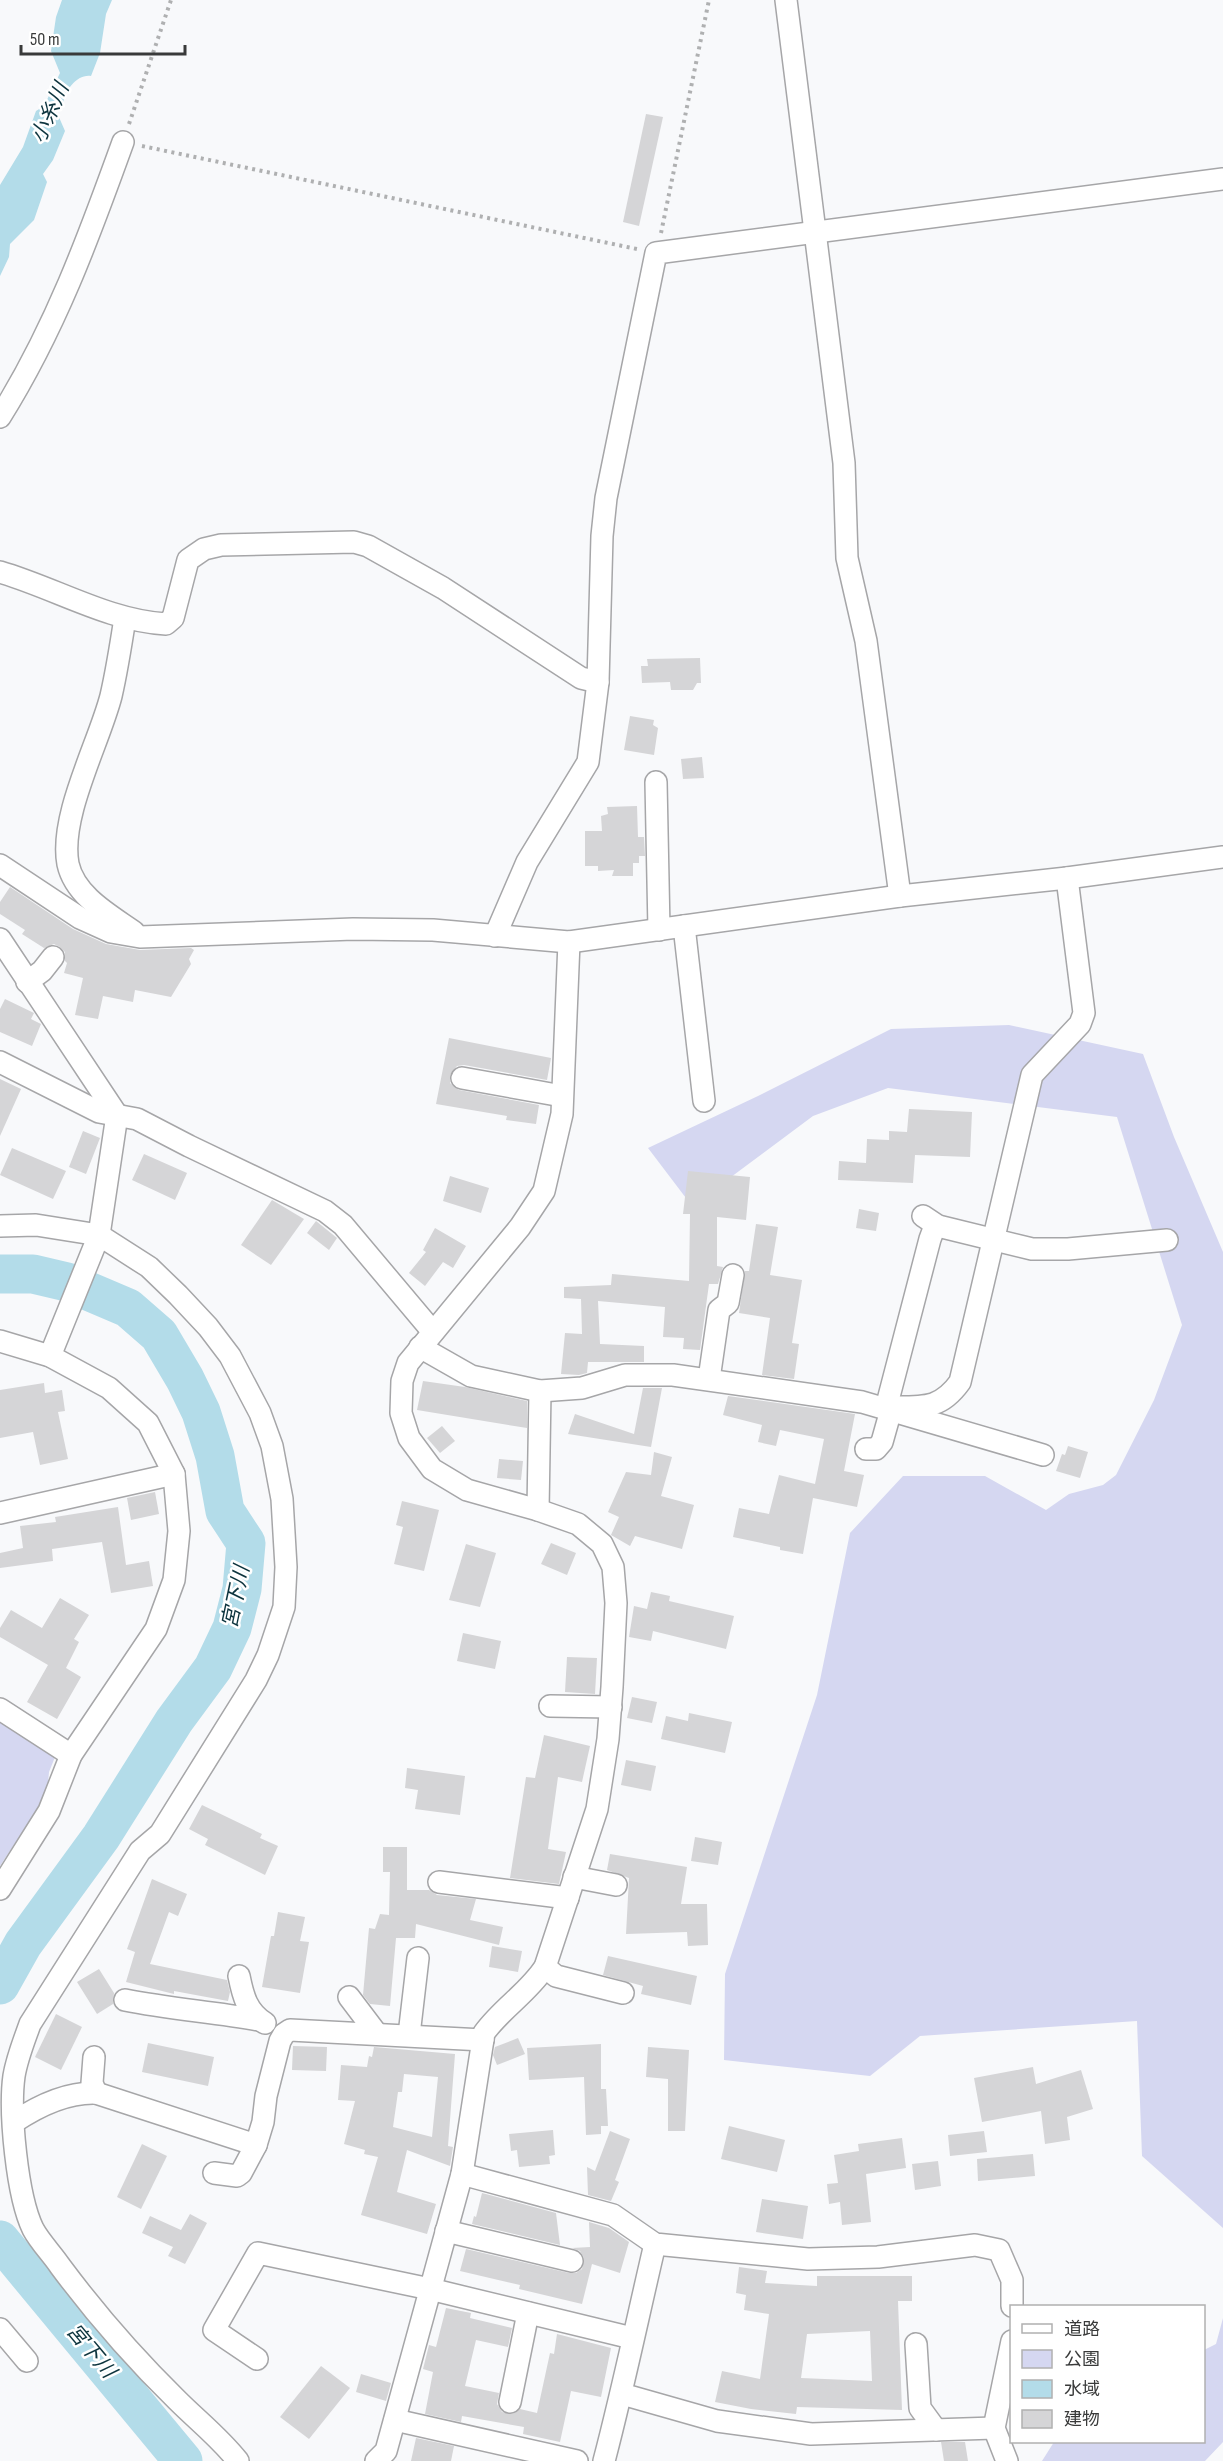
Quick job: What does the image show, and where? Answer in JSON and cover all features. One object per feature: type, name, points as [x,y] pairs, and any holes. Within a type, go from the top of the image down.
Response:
[{"type":"street","points":[[786,0],[844,463],[847,558],[866,641],[900,896]]},
{"type":"street","points":[[0,417],[55,318],[88,241],[123,141]]},
{"type":"street","points":[[495,936],[527,862],[588,762],[598,682],[602,536],[606,498],[656,253],[1223,179]]},
{"type":"street","points":[[0,572],[37,583],[125,618],[166,624],[173,618],[188,560],[204,549],[221,545],[354,542],[380,551],[443,588],[580,678],[598,682]]},
{"type":"street","points":[[125,618],[111,696],[76,797],[70,824],[68,864],[74,878],[91,900],[140,937]]},
{"type":"street","points":[[656,782],[659,930]]},
{"type":"street","points":[[0,865],[80,918],[111,932],[140,937],[353,929],[434,930],[569,942],[900,896],[1068,878],[1223,856]]},
{"type":"street","points":[[888,1409],[936,1404],[950,1395],[960,1382],[1032,1075],[1080,1024],[1084,1013],[1068,878]]},
{"type":"street","points":[[684,926],[704,1101]]},
{"type":"street","points":[[0,939],[117,1115],[98,1238],[52,1351]]},
{"type":"street","points":[[376,2461],[386,2451],[462,2174],[484,2033],[493,2021],[534,1983],[545,1967],[597,1809],[611,1707],[616,1603],[613,1567],[602,1544],[578,1524],[467,1490],[432,1470],[409,1438],[401,1413],[402,1381],[408,1363],[520,1227],[544,1191],[562,1114],[569,942]]},
{"type":"street","points":[[27,982],[42,971],[53,957]]},
{"type":"street","points":[[0,1062],[99,1112],[137,1119],[325,1211],[343,1225],[427,1339],[471,1376],[540,1391],[582,1388],[625,1375],[673,1374],[862,1402],[1044,1455]]},
{"type":"street","points":[[462,1078],[562,1096]]},
{"type":"street","points":[[866,1449],[876,1449],[882,1442],[888,1409],[933,1231],[930,1221],[1032,1249],[1068,1249],[1167,1240]]},
{"type":"street","points":[[0,1226],[36,1225],[98,1238],[148,1267],[178,1294],[230,1356],[260,1413],[272,1446],[282,1499],[286,1567],[284,1607],[268,1655],[250,1690],[160,1834],[140,1851],[30,2024],[19,2054],[14,2078],[9,2136],[33,2229],[71,2280],[128,2347],[177,2400],[222,2440],[238,2461]]},
{"type":"street","points":[[709,1379],[719,1310],[728,1303],[733,1275]]},
{"type":"street","points":[[0,1341],[52,1351],[109,1388],[148,1424],[174,1474],[179,1531],[174,1580],[156,1629],[71,1755],[49,1811],[0,1889]]},
{"type":"street","points":[[538,1510],[540,1391]]},
{"type":"street","points":[[0,1513],[174,1474]]},
{"type":"street","points":[[550,1706],[611,1707]]},
{"type":"street","points":[[0,1709],[71,1755]]},
{"type":"street","points":[[574,1877],[616,1885]]},
{"type":"street","points":[[439,1882],[568,1898]]},
{"type":"street","points":[[409,2036],[418,1958]]},
{"type":"street","points":[[545,1967],[556,1976],[623,1993]]},
{"type":"street","points":[[239,1976],[244,1999],[250,2011],[260,2020],[284,2034]]},
{"type":"street","points":[[349,1998],[376,2034]]},
{"type":"street","points":[[125,2000],[171,2009],[209,2011],[260,2020]]},
{"type":"street","points":[[214,2173],[237,2176],[241,2173],[256,2145],[263,2122],[266,2096],[276,2053],[284,2034],[291,2030],[483,2040]]},
{"type":"street","points":[[94,2057],[93,2083],[96,2093]]},
{"type":"street","points":[[9,2136],[33,2110],[81,2092],[96,2093],[256,2145]]},
{"type":"street","points":[[462,2174],[613,2215],[655,2244],[808,2259],[878,2257],[975,2246],[999,2250],[1012,2280],[1012,2305]]},
{"type":"street","points":[[446,2231],[572,2261]]},
{"type":"street","points":[[604,2461],[622,2394],[632,2338],[655,2244]]},
{"type":"street","points":[[257,2359],[214,2330],[258,2253],[430,2289],[632,2338]]},
{"type":"street","points":[[510,2402],[528,2313]]},
{"type":"street","points":[[0,2329],[27,2361]]},
{"type":"street","points":[[915,2344],[920,2408],[936,2430]]},
{"type":"street","points":[[1007,2461],[994,2428],[1010,2346]]},
{"type":"street","points":[[622,2394],[717,2421],[811,2434],[994,2428]]},
{"type":"street","points":[[394,2420],[577,2461]]},
{"type":"path","points":[[171,0],[123,141],[656,253],[709,0]]},
{"type":"green space","points":[[1009,1025],[1143,1054],[1174,1137],[1223,1252],[1223,2228],[1142,2156],[1137,2021],[920,2036],[870,2076],[724,2060],[725,1974],[817,1695],[850,1533],[903,1476],[985,1476],[1046,1510],[1069,1494],[1103,1485],[1116,1475],[1154,1400],[1182,1325],[1117,1117],[888,1088],[813,1116],[692,1206],[648,1148],[891,1029]]},
{"type":"green space","points":[[0,1719],[55,1757],[40,1805],[0,1866]]},
{"type":"green space","points":[[1223,2318],[1223,2442],[1205,2461],[1042,2461],[1053,2443],[1205,2443],[1205,2350],[1216,2344]]},
{"type":"water","name":"小糸川","points":[[62,0],[112,0],[106,14],[100,53],[91,76],[81,78],[72,84],[63,104],[55,108],[65,131],[53,160],[43,174],[47,182],[34,220],[10,244],[9,257],[0,276],[0,185],[23,147],[36,111],[44,106],[60,73],[51,51],[56,17]]},
{"type":"building","points":[[646,114],[663,117],[639,226],[623,222]]},
{"type":"building","points":[[700,658],[701,683],[697,683],[693,690],[671,690],[670,682],[642,683],[641,666],[648,666],[647,659]]},
{"type":"building","points":[[630,716],[654,720],[653,725],[658,728],[654,755],[624,750]]},
{"type":"building","points":[[702,757],[704,778],[683,779],[681,759]]},
{"type":"building","points":[[637,806],[638,837],[644,837],[645,856],[639,856],[639,863],[633,863],[633,876],[612,876],[614,870],[598,871],[598,866],[585,866],[585,831],[602,831],[601,816],[608,814],[607,807]]},
{"type":"building","points":[[10,887],[73,929],[106,944],[140,950],[191,948],[194,950],[189,959],[191,964],[171,997],[135,990],[133,1002],[103,996],[98,1019],[75,1015],[83,978],[64,973],[67,963],[65,952],[60,947],[54,944],[44,948],[22,934],[25,930],[0,914],[0,902]]},
{"type":"building","points":[[5,999],[34,1013],[31,1019],[41,1024],[32,1046],[0,1032],[0,1009]]},
{"type":"building","points":[[449,1038],[551,1058],[547,1080],[464,1065],[457,1066],[450,1075],[450,1083],[459,1090],[539,1105],[536,1124],[506,1120],[507,1116],[436,1104]]},
{"type":"building","points":[[0,1079],[21,1089],[0,1136]]},
{"type":"building","points":[[909,1109],[972,1112],[970,1157],[915,1155],[913,1183],[838,1180],[839,1161],[866,1163],[867,1139],[889,1140],[889,1131],[907,1132]]},
{"type":"building","points":[[83,1131],[100,1138],[86,1174],[69,1167]]},
{"type":"building","points":[[12,1148],[66,1171],[53,1199],[0,1175]]},
{"type":"building","points":[[144,1154],[187,1173],[175,1200],[132,1180]]},
{"type":"building","points":[[688,1171],[750,1177],[746,1220],[717,1217],[717,1266],[723,1267],[718,1284],[709,1284],[700,1350],[683,1349],[684,1338],[663,1337],[665,1307],[598,1301],[600,1344],[644,1346],[644,1362],[588,1362],[587,1373],[561,1374],[565,1333],[582,1334],[581,1299],[564,1298],[564,1287],[611,1285],[612,1274],[689,1281],[690,1214],[683,1214]]},
{"type":"building","points":[[450,1176],[489,1188],[481,1213],[443,1201]]},
{"type":"building","points":[[272,1200],[304,1219],[271,1265],[241,1245]]},
{"type":"building","points":[[859,1209],[879,1213],[876,1231],[856,1228]]},
{"type":"building","points":[[316,1221],[337,1238],[329,1250],[307,1233]]},
{"type":"building","points":[[756,1224],[778,1227],[770,1275],[802,1280],[792,1343],[799,1344],[794,1379],[762,1375],[770,1318],[739,1313],[745,1271],[749,1271]]},
{"type":"building","points":[[435,1228],[466,1246],[453,1268],[443,1262],[425,1286],[409,1273],[426,1252],[423,1250]]},
{"type":"building","points":[[423,1381],[465,1387],[527,1401],[527,1428],[417,1410]]},
{"type":"building","points":[[44,1383],[45,1393],[62,1390],[65,1411],[58,1412],[68,1459],[40,1465],[33,1432],[0,1438],[0,1390]]},
{"type":"building","points":[[643,1388],[662,1388],[651,1447],[568,1434],[575,1414],[634,1434]]},
{"type":"building","points":[[728,1396],[855,1414],[844,1471],[864,1475],[857,1507],[813,1498],[803,1554],[733,1537],[739,1508],[769,1514],[779,1475],[815,1484],[824,1439],[780,1430],[776,1446],[758,1442],[762,1425],[723,1415]]},
{"type":"building","points":[[442,1426],[455,1441],[440,1453],[427,1438]]},
{"type":"building","points":[[1068,1446],[1088,1452],[1080,1478],[1056,1471],[1062,1454],[1065,1455]]},
{"type":"building","points":[[654,1452],[672,1457],[661,1496],[694,1505],[682,1549],[635,1536],[630,1546],[611,1535],[619,1517],[608,1512],[626,1472],[651,1475]]},
{"type":"building","points":[[499,1459],[523,1461],[521,1480],[497,1478]]},
{"type":"building","points":[[155,1492],[159,1514],[131,1520],[127,1498]]},
{"type":"building","points":[[402,1501],[439,1510],[424,1571],[394,1564],[403,1527],[396,1525]]},
{"type":"building","points":[[118,1507],[126,1565],[149,1561],[153,1586],[111,1593],[102,1542],[52,1549],[53,1561],[0,1568],[0,1553],[23,1548],[20,1526],[56,1522],[55,1517]]},
{"type":"building","points":[[551,1543],[576,1553],[567,1575],[541,1564]]},
{"type":"building","points":[[466,1544],[496,1553],[480,1607],[449,1600]]},
{"type":"building","points":[[651,1592],[670,1596],[669,1601],[734,1616],[726,1649],[653,1631],[651,1641],[629,1637],[634,1606],[647,1609]]},
{"type":"building","points":[[60,1598],[89,1615],[74,1639],[79,1642],[66,1668],[81,1677],[57,1719],[27,1702],[48,1665],[0,1637],[0,1628],[11,1610],[42,1628]]},
{"type":"building","points":[[463,1633],[501,1641],[495,1669],[457,1661]]},
{"type":"building","points":[[567,1657],[597,1658],[595,1694],[565,1692]]},
{"type":"building","points":[[632,1697],[657,1702],[652,1723],[627,1718]]},
{"type":"building","points":[[689,1713],[732,1722],[725,1753],[661,1739],[666,1716],[688,1721]]},
{"type":"building","points":[[544,1735],[590,1746],[582,1782],[558,1777],[548,1849],[566,1852],[559,1884],[510,1878],[526,1777],[535,1778]]},
{"type":"building","points":[[626,1760],[656,1766],[651,1791],[621,1785]]},
{"type":"building","points":[[407,1768],[465,1776],[460,1815],[415,1809],[418,1790],[405,1788]]},
{"type":"building","points":[[202,1805],[262,1834],[260,1838],[278,1846],[265,1875],[205,1845],[208,1839],[189,1829]]},
{"type":"building","points":[[695,1837],[722,1842],[718,1865],[691,1861]]},
{"type":"building","points":[[383,1847],[407,1847],[407,1890],[429,1890],[437,1895],[476,1899],[470,1920],[503,1927],[499,1945],[416,1924],[415,1938],[396,1938],[390,2006],[370,2004],[363,1995],[369,1928],[375,1929],[380,1914],[389,1915],[390,1872],[383,1872]]},
{"type":"building","points":[[610,1854],[687,1867],[681,1904],[707,1904],[708,1945],[688,1946],[687,1932],[626,1934],[629,1878],[607,1870]]},
{"type":"building","points":[[152,1879],[187,1894],[178,1916],[169,1912],[150,1964],[227,1980],[230,1992],[228,2001],[174,1991],[174,1994],[126,1982],[135,1952],[127,1949]]},
{"type":"building","points":[[278,1912],[305,1917],[300,1941],[309,1942],[300,1993],[262,1987],[271,1936],[274,1936]]},
{"type":"building","points":[[492,1946],[522,1951],[518,1972],[489,1967]]},
{"type":"building","points":[[608,1956],[697,1976],[691,2005],[641,1994],[643,1986],[603,1975]]},
{"type":"building","points":[[99,1969],[114,1993],[113,2004],[97,2014],[77,1982]]},
{"type":"building","points":[[56,2014],[82,2027],[61,2070],[35,2057]]},
{"type":"building","points":[[518,2038],[525,2054],[497,2065],[493,2055],[495,2047]]},
{"type":"building","points":[[148,2043],[214,2057],[208,2086],[142,2072]]},
{"type":"building","points":[[601,2044],[601,2089],[606,2089],[608,2126],[601,2126],[601,2134],[586,2135],[584,2077],[529,2080],[527,2048]]},
{"type":"building","points":[[293,2046],[327,2047],[326,2071],[292,2070]]},
{"type":"building","points":[[374,2047],[455,2054],[448,2146],[453,2147],[450,2166],[407,2150],[397,2192],[436,2204],[427,2234],[361,2215],[378,2157],[364,2154],[365,2150],[344,2144],[355,2101],[338,2100],[341,2065],[367,2067],[369,2056],[372,2057]],"holes":[[[404,2074],[438,2077],[432,2137],[393,2127],[398,2092],[402,2092]]]},
{"type":"building","points":[[648,2047],[689,2050],[685,2131],[668,2131],[668,2079],[646,2077]]},
{"type":"building","points":[[1033,2067],[1036,2084],[1081,2070],[1093,2109],[1067,2117],[1070,2140],[1045,2144],[1041,2111],[982,2122],[974,2078]]},
{"type":"building","points":[[729,2126],[785,2140],[777,2172],[721,2159]]},
{"type":"building","points":[[553,2130],[555,2155],[549,2156],[550,2164],[519,2167],[517,2150],[511,2151],[509,2134]]},
{"type":"building","points":[[610,2131],[630,2139],[615,2180],[619,2182],[611,2201],[588,2195],[587,2167],[595,2171]]},
{"type":"building","points":[[984,2131],[987,2152],[950,2156],[948,2135]]},
{"type":"building","points":[[902,2138],[906,2168],[866,2174],[871,2222],[842,2225],[840,2202],[829,2204],[827,2184],[838,2183],[834,2155],[859,2151],[858,2144]]},
{"type":"building","points":[[142,2144],[167,2156],[141,2209],[117,2197]]},
{"type":"building","points":[[1033,2154],[1035,2176],[978,2181],[977,2159]]},
{"type":"building","points":[[938,2161],[941,2186],[915,2190],[912,2164]]},
{"type":"building","points":[[482,2193],[556,2213],[560,2245],[472,2224]]},
{"type":"building","points":[[762,2199],[808,2206],[803,2239],[756,2232]]},
{"type":"building","points":[[190,2214],[207,2223],[185,2264],[168,2256],[173,2247],[142,2233],[150,2216],[181,2230]]},
{"type":"building","points":[[589,2222],[609,2228],[629,2242],[620,2273],[592,2264],[582,2304],[519,2289],[520,2285],[460,2271],[466,2249],[576,2273],[582,2269],[584,2258],[580,2251],[572,2248],[590,2247]]},
{"type":"building","points":[[739,2267],[767,2271],[765,2283],[817,2286],[817,2276],[912,2276],[912,2301],[898,2301],[902,2410],[797,2407],[796,2414],[715,2402],[722,2371],[760,2379],[769,2314],[744,2310],[746,2295],[736,2293]],"holes":[[[870,2331],[872,2381],[801,2378],[807,2334]]]},
{"type":"building","points":[[446,2308],[471,2313],[470,2318],[512,2328],[508,2347],[476,2340],[465,2386],[499,2393],[497,2404],[502,2412],[513,2414],[520,2409],[537,2413],[550,2353],[554,2354],[557,2334],[611,2348],[601,2397],[571,2391],[560,2442],[523,2434],[524,2427],[462,2416],[461,2422],[425,2414],[433,2372],[423,2369],[429,2345],[436,2347]]},
{"type":"building","points":[[321,2366],[350,2388],[309,2439],[280,2417]]},
{"type":"building","points":[[361,2374],[391,2383],[386,2401],[356,2392]]},
{"type":"building","points":[[416,2438],[454,2446],[451,2461],[411,2461]]},
{"type":"building","points":[[941,2442],[965,2442],[968,2461],[944,2461]]},
{"type":"waterway","name":"宮下川","points":[[0,1274],[33,1274],[67,1282],[128,1308],[159,1335],[201,1412],[215,1456],[225,1511],[246,1543],[242,1589],[232,1628],[213,1668],[174,1721],[101,1837],[23,1944],[0,1985]]},
{"type":"waterway","name":"宮下川","points":[[0,2240],[183,2461]]}]
